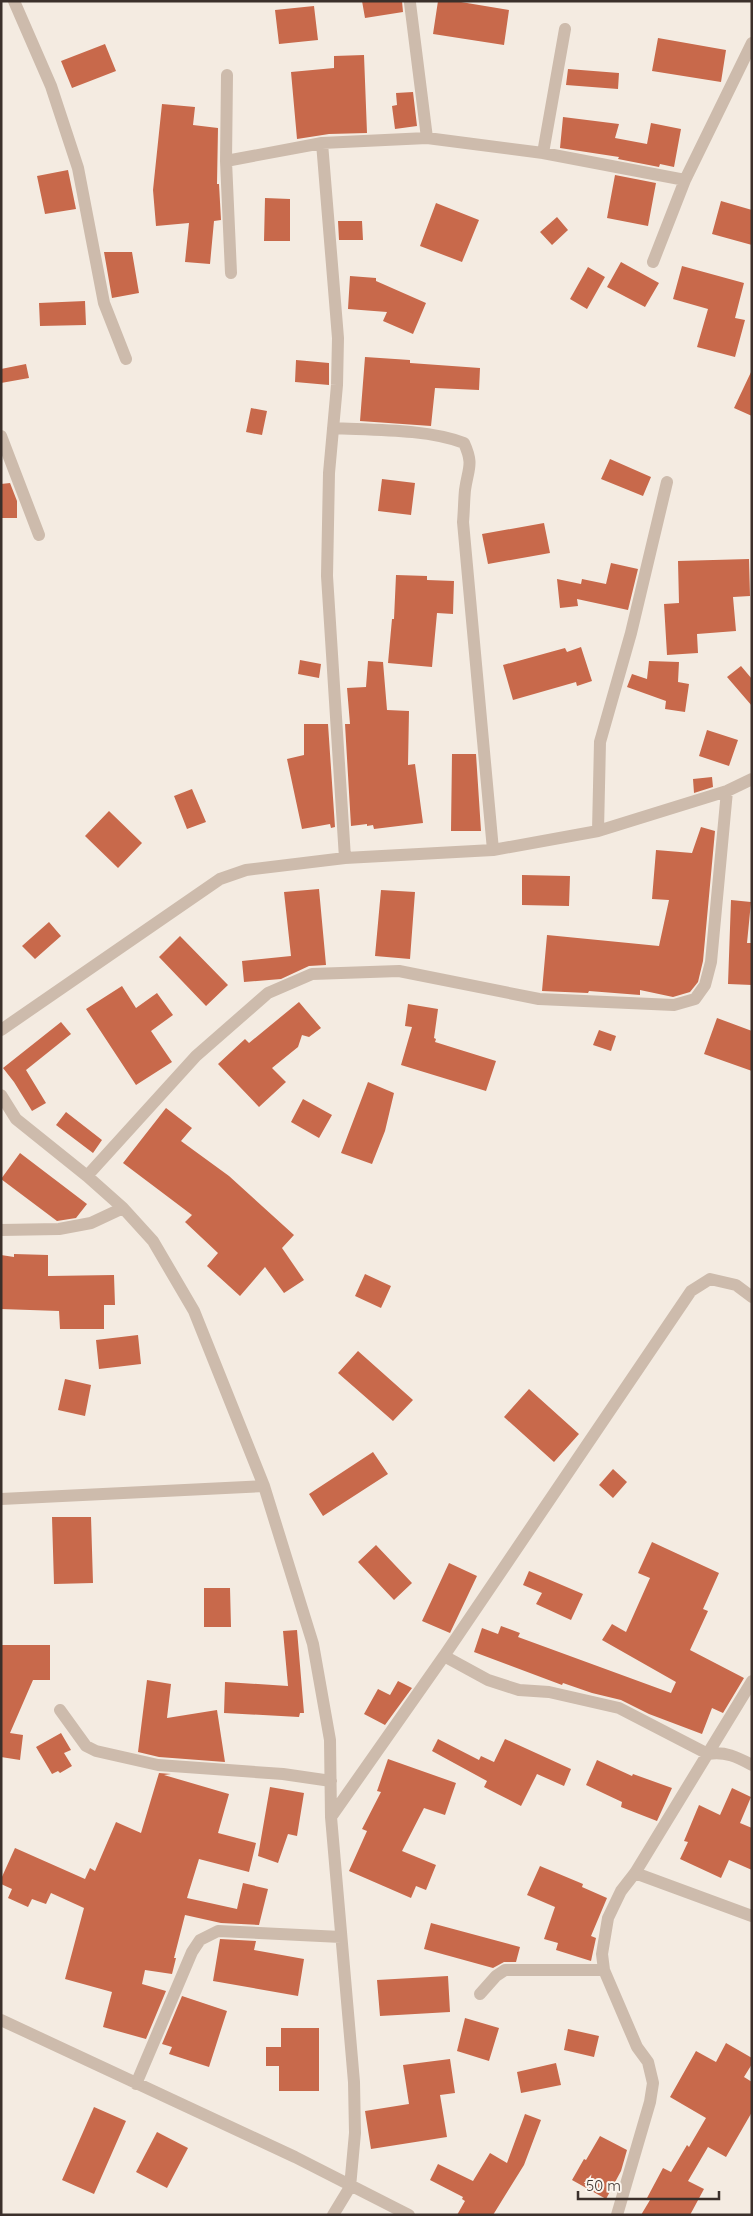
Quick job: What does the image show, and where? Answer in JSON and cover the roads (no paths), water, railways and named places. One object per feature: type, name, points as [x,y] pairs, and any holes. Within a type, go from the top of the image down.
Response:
[{"type":"street","points":[[14,1],[51,86],[78,168],[104,303],[126,359]]},
{"type":"street","points":[[410,3],[427,138]]},
{"type":"street","points":[[543,153],[565,29]]},
{"type":"street","points":[[653,262],[685,180],[752,43]]},
{"type":"street","points":[[227,75],[226,161],[231,273]]},
{"type":"street","points":[[226,161],[322,143],[427,138],[543,153],[685,180]]},
{"type":"street","points":[[322,143],[338,338],[329,473],[327,576],[345,858]]},
{"type":"street","points":[[333,428],[387,430],[450,438],[464,443],[469,455],[471,466],[465,488],[463,522],[494,850]]},
{"type":"street","points":[[1,436],[39,534]]},
{"type":"street","points":[[598,831],[600,742],[631,633],[667,482]]},
{"type":"street","points":[[1,1030],[220,879],[246,870],[345,858],[494,850],[598,831],[727,791],[752,778]]},
{"type":"street","points":[[87,1176],[196,1056],[268,993],[312,974],[399,972],[540,1000],[674,1005],[695,998],[705,985],[711,962],[727,791]]},
{"type":"street","points":[[1,1095],[16,1120],[87,1176],[123,1208],[153,1241],[194,1311],[264,1486],[313,1644],[330,1740],[331,1817],[354,2082],[355,2133],[350,2187],[333,2215]]},
{"type":"street","points":[[1,1230],[59,1229],[91,1224],[123,1208]]},
{"type":"street","points":[[331,1817],[444,1656],[692,1291],[710,1279],[736,1285],[752,1297]]},
{"type":"street","points":[[1,1499],[264,1486]]},
{"type":"street","points":[[444,1656],[488,1680],[519,1690],[550,1692],[619,1708],[708,1754],[720,1752],[734,1756],[752,1766]]},
{"type":"street","points":[[617,2215],[653,2084],[648,2062],[637,2046],[604,1970],[602,1954],[608,1918],[621,1891],[635,1872],[752,1681]]},
{"type":"street","points":[[60,1710],[86,1746],[96,1751],[158,1765],[283,1774],[331,1781]]},
{"type":"street","points":[[635,1872],[752,1916]]},
{"type":"street","points":[[136,2084],[192,1952],[200,1940],[218,1931],[340,1937]]},
{"type":"street","points":[[480,1994],[496,1976],[505,1970],[604,1970]]},
{"type":"street","points":[[1,2020],[295,2157],[350,2187],[409,2215]]}]
